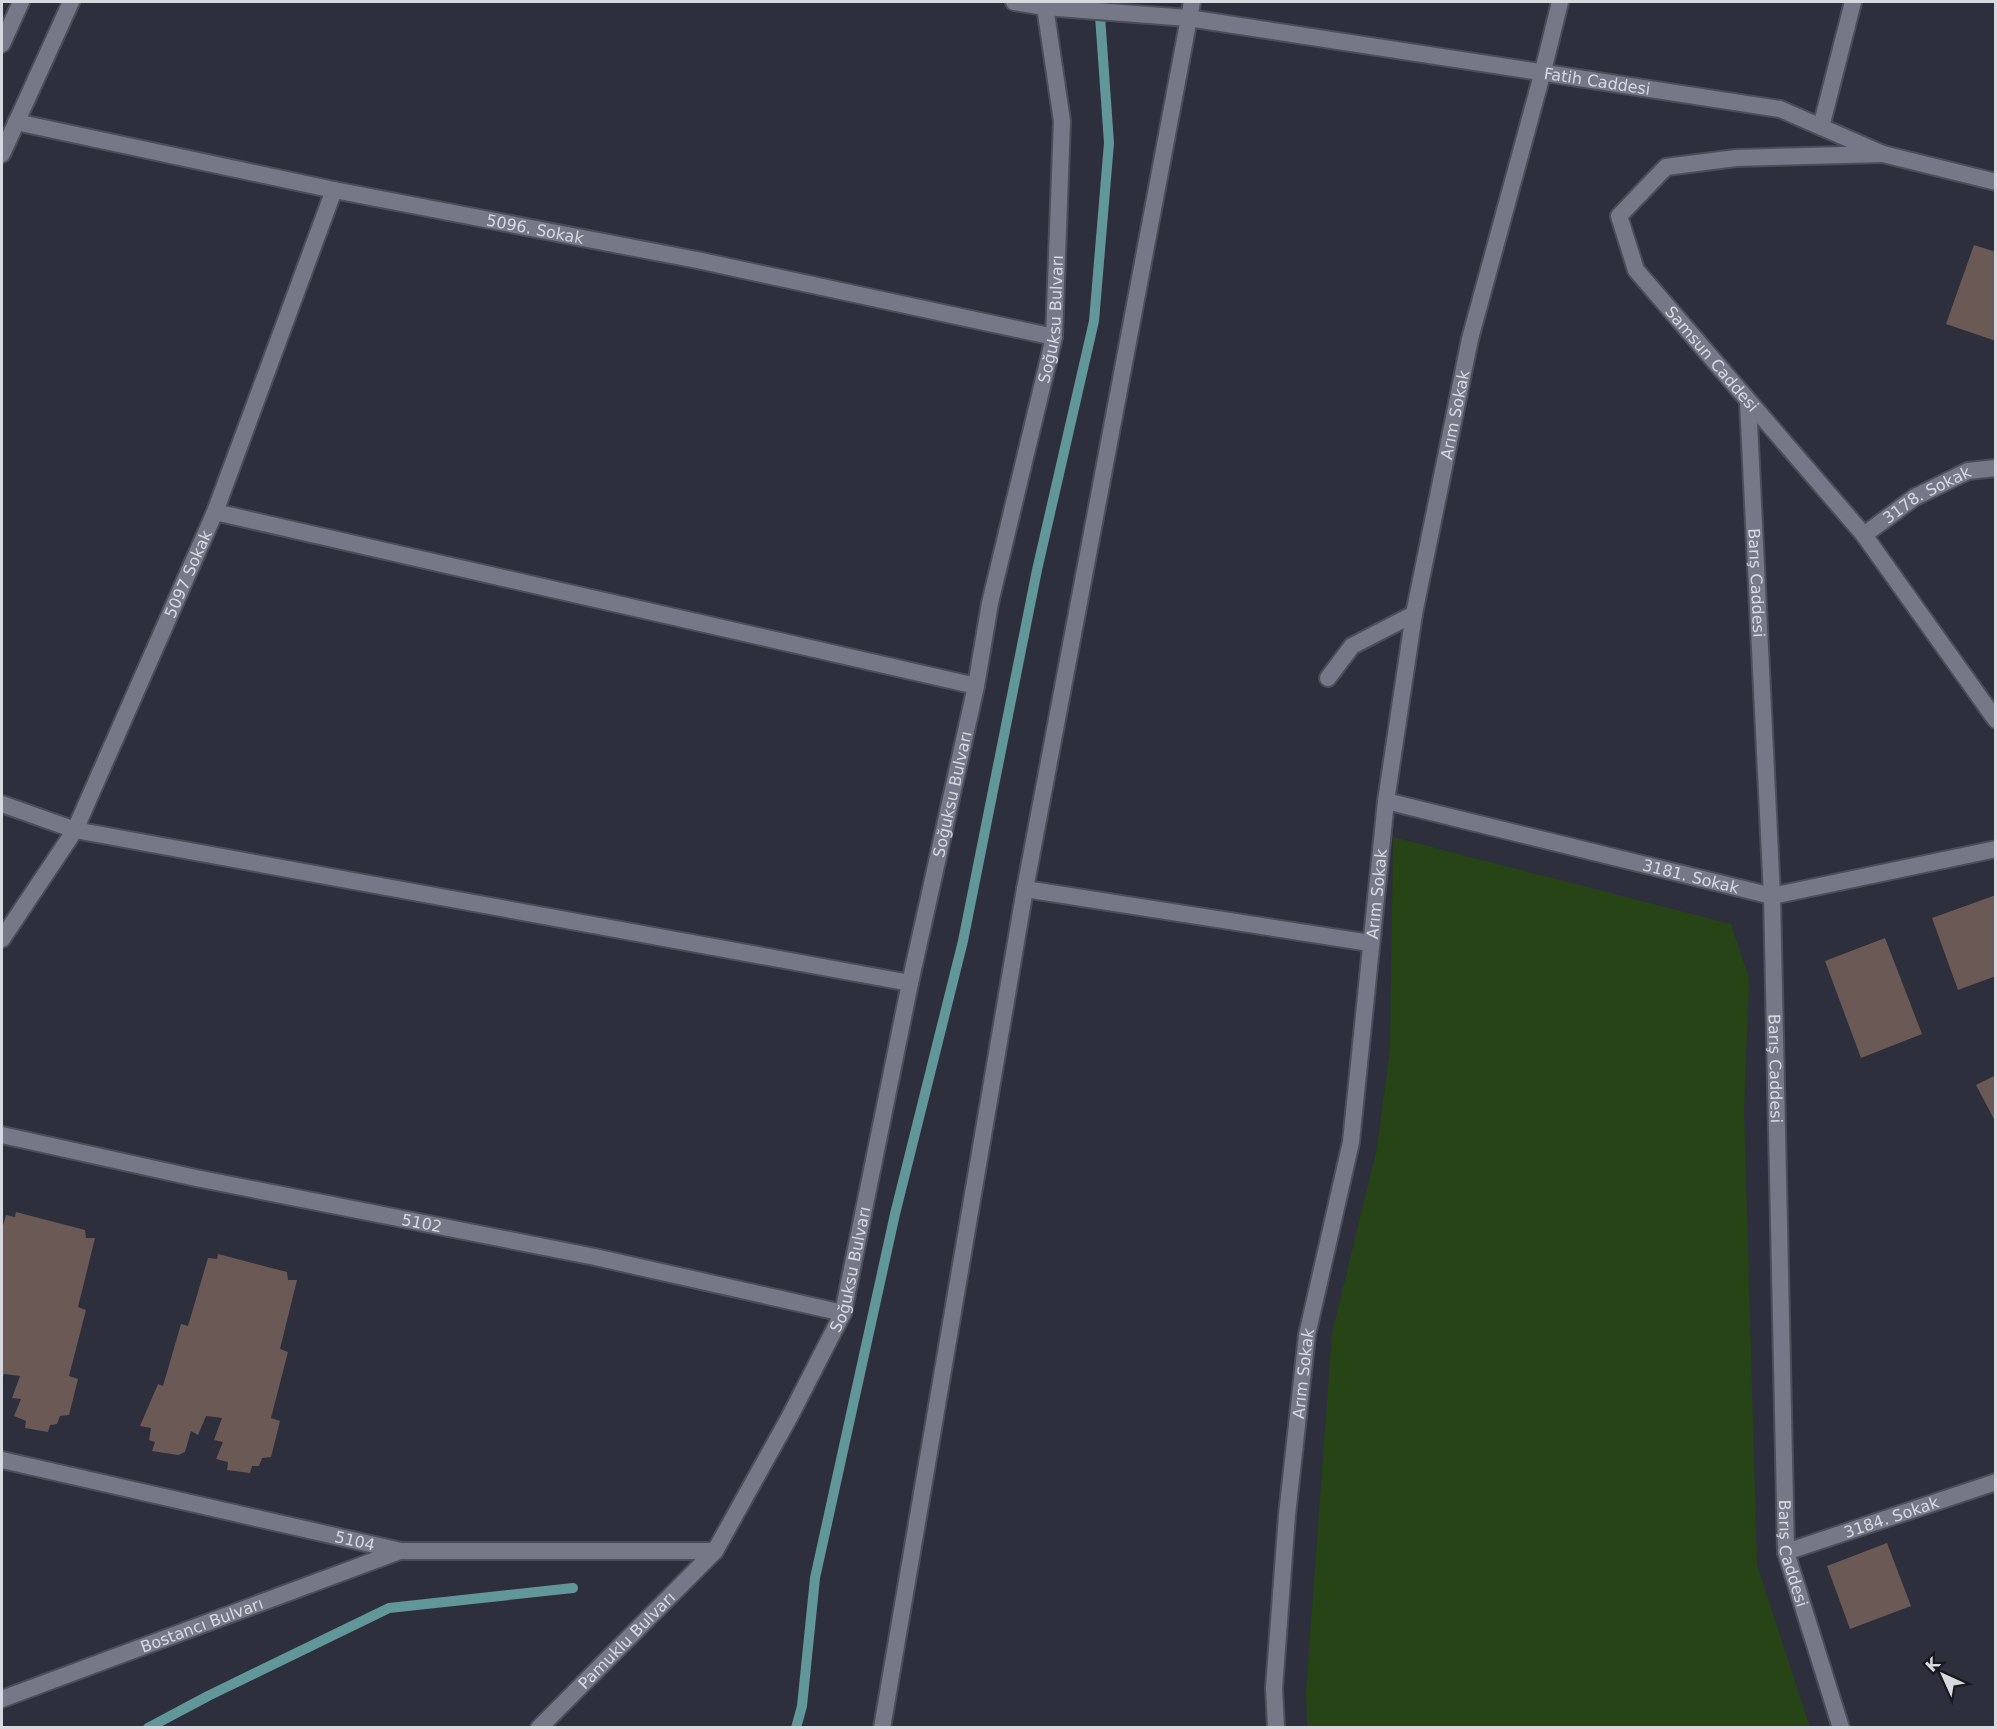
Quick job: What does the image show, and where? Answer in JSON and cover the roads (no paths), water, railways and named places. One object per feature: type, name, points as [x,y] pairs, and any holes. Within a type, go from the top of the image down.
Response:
[{"type":"street","points":[[2,44],[21,2]]},
{"type":"street","points":[[2,154],[71,2]]},
{"type":"street","points":[[1014,2],[1045,4]]},
{"type":"street","name":"Arım Sokak","points":[[1276,1728],[1274,1688],[1287,1515],[1307,1335],[1351,1142],[1386,801],[1414,615],[1470,339],[1560,2]]},
{"type":"street","points":[[1821,127],[1853,2]]},
{"type":"street","name":"Fatih Caddesi","points":[[1045,4],[1124,13],[1190,10],[1780,109],[1883,154],[1995,182]]},
{"type":"street","name":"Soğuksu Bulvarı","points":[[715,1551],[789,1418],[843,1314],[910,983],[976,686],[990,603],[1054,337],[1062,122],[1045,4]]},
{"type":"street","points":[[882,1728],[1025,889],[1190,10]]},
{"type":"street","name":"5096. Sokak","points":[[16,122],[334,190],[697,260],[1054,337]]},
{"type":"street","name":"Samsun Caddesi","points":[[1883,154],[1736,158],[1666,167],[1619,216],[1636,270],[1864,535],[1995,720]]},
{"type":"street","name":"5097 Sokak","points":[[2,939],[75,830],[215,512],[334,190]]},
{"type":"street","name":"Barış Caddesi","points":[[1748,401],[1772,896],[1786,1552],[1841,1728]]},
{"type":"street","name":"3178. Sokak","points":[[1864,535],[1915,498],[1968,471],[1995,468]]},
{"type":"street","points":[[215,512],[976,686]]},
{"type":"street","points":[[1328,678],[1352,646],[1414,615]]},
{"type":"street","name":"3181. Sokak","points":[[1386,801],[1772,896],[1995,849]]},
{"type":"street","points":[[2,804],[75,830],[910,983]]},
{"type":"street","points":[[1025,889],[1370,943]]},
{"type":"street","name":"5102","points":[[2,1135],[196,1178],[595,1257],[843,1314]]},
{"type":"street","name":"5104","points":[[2,1460],[401,1551],[715,1551]]},
{"type":"street","name":"3184. Sokak","points":[[1786,1552],[1995,1482]]},
{"type":"street","name":"Bostancı Bulvarı","points":[[2,1699],[401,1551]]},
{"type":"street","name":"Pamuklu Bulvarı","points":[[539,1728],[715,1551]]},
{"type":"waterway","points":[[796,1728],[802,1706],[815,1578],[895,1214],[963,941],[1037,570],[1094,321],[1109,143],[1099,2]]},
{"type":"waterway","points":[[148,1728],[208,1696],[389,1608],[573,1588]]}]
